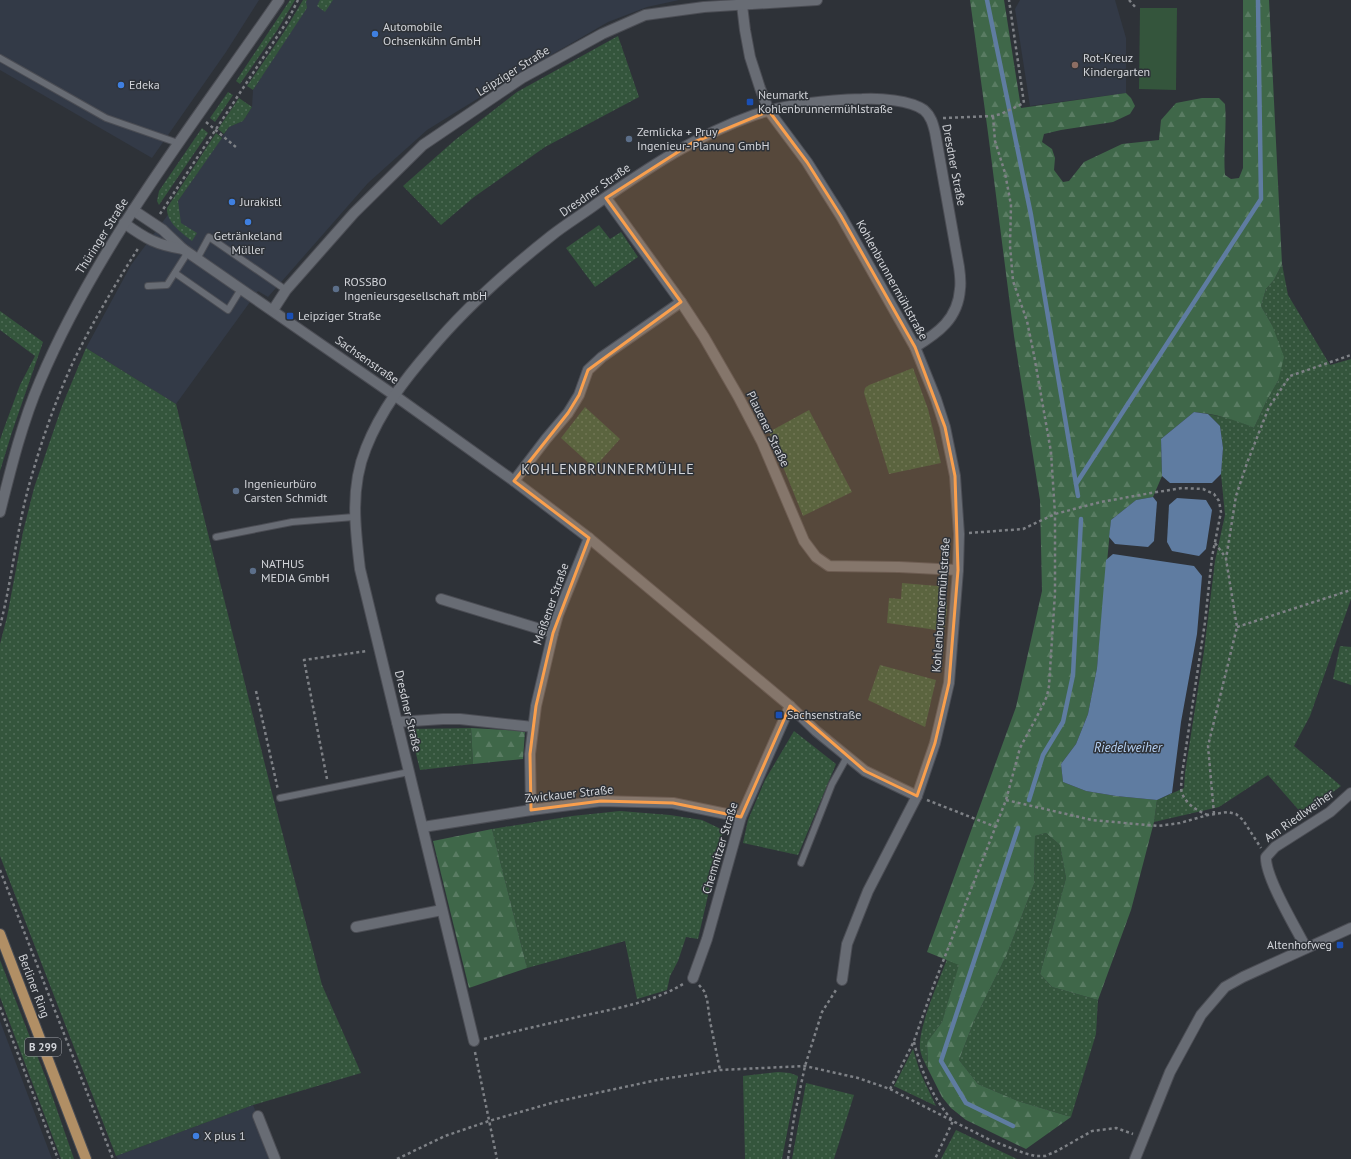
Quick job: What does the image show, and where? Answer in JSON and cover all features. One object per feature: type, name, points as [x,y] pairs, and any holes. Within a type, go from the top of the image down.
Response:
[{"type":"main road","name":"Berliner Ring","points":[[0,934],[86,1159]]},
{"type":"street","name":"Thüringer Straße","points":[[0,512],[18,444],[39,382],[89,281],[124,223],[178,143],[280,0]]},
{"type":"street","name":"Leipziger Straße","points":[[273,310],[286,290],[354,213],[423,145],[522,78],[602,34],[645,15],[742,2],[817,0]]},
{"type":"street","name":"Kohlenbrunnermühlstraße","points":[[742,2],[750,57],[769,111],[807,162],[841,216],[915,347],[936,399],[945,427],[955,476],[959,534],[958,570],[949,683],[935,743],[917,796],[868,891],[847,944],[842,980]]},
{"type":"street","name":"Dresdner Straße","points":[[474,1041],[360,568],[354,517],[358,473],[366,448],[394,395],[409,374],[471,305],[552,236],[633,178],[692,143],[754,115],[801,105],[844,99],[874,98],[892,100],[909,104],[923,110],[931,119],[940,155],[959,267],[960,289],[957,306],[948,322],[938,332],[915,347]]},
{"type":"street","name":"Plauener Straße","points":[[606,198],[681,302],[704,337],[738,396],[762,442],[804,541],[816,558],[829,566],[899,566],[958,570]]},
{"type":"street","name":"Sachsenstraße","points":[[133,210],[163,230],[186,251],[241,290],[273,310],[514,481],[589,538],[790,706],[816,731],[865,771],[917,796]]},
{"type":"street","name":"Sachsenstraße","points":[[124,223],[145,238],[155,243],[186,251]]},
{"type":"street","points":[[514,481],[568,413],[579,395],[588,370],[602,357],[681,302]]},
{"type":"street","name":"Meißener Straße","points":[[531,810],[530,754],[533,727],[553,633],[589,538]]},
{"type":"street","points":[[441,599],[553,633]]},
{"type":"street","name":"Chemnitzer Straße","points":[[693,978],[707,939],[741,817],[790,706]]},
{"type":"street","points":[[397,722],[460,719],[533,727]]},
{"type":"street","name":"Am Riedlweiher","points":[[1306,948],[1271,876],[1266,863],[1266,857],[1275,847],[1330,812],[1351,793]]},
{"type":"street","name":"Zwickauer Straße","points":[[423,827],[531,810],[601,801],[673,803],[741,817]]},
{"type":"street","points":[[356,928],[442,910]]},
{"type":"street","points":[[1135,1159],[1142,1138],[1170,1072],[1192,1028],[1215,998],[1233,982],[1351,928]]},
{"type":"street","points":[[258,1116],[275,1159]]},
{"type":"lane","points":[[0,58],[106,118],[178,143]]},
{"type":"lane","points":[[197,258],[209,237],[286,290]]},
{"type":"lane","points":[[148,286],[167,285],[186,251]]},
{"type":"lane","points":[[175,273],[228,310],[241,290]]},
{"type":"lane","points":[[216,537],[292,522],[354,517]]},
{"type":"lane","points":[[801,864],[832,784],[847,757]]},
{"type":"lane","points":[[280,798],[409,772]]},
{"type":"path","points":[[160,213],[288,20],[298,0]]},
{"type":"path","points":[[931,119],[993,116],[1001,114],[1024,103],[1009,0]]},
{"type":"path","points":[[1129,0],[1137,9]]},
{"type":"path","points":[[890,1089],[914,1041],[933,987],[996,827],[1006,800],[1020,748],[1047,696],[1055,593],[1056,514],[1050,452],[1034,355],[1027,321],[1013,281],[1010,246],[1011,205],[1005,173],[994,141],[993,116]]},
{"type":"path","points":[[205,122],[237,148]]},
{"type":"path","points":[[0,626],[10,585],[19,530],[32,475],[55,406],[86,337],[138,248]]},
{"type":"path","points":[[1214,814],[1208,746],[1237,627],[1226,559],[1236,496],[1247,462],[1269,407],[1290,376],[1351,355]]},
{"type":"path","points":[[959,534],[1023,529],[1056,514],[1101,502],[1182,488],[1203,489],[1214,494],[1219,501],[1222,512],[1212,556],[1205,622],[1182,774],[1182,792],[1186,800],[1191,806],[1208,816]]},
{"type":"path","points":[[1215,543],[1226,559]]},
{"type":"path","points":[[1237,627],[1351,590]]},
{"type":"path","points":[[329,788],[304,660],[380,649]]},
{"type":"path","points":[[256,691],[280,798]]},
{"type":"path","points":[[917,796],[996,827]]},
{"type":"path","points":[[1006,800],[1092,820],[1158,826],[1180,823],[1228,812],[1236,814],[1243,820],[1266,857]]},
{"type":"path","points":[[0,870],[113,1159]]},
{"type":"path","points":[[497,1159],[488,1121],[475,1054],[474,1041],[649,1000],[672,991],[693,978],[704,991],[707,999],[720,1070]]},
{"type":"path","points":[[788,1159],[794,1118],[805,1066],[822,1012],[842,980]]},
{"type":"path","points":[[0,1007],[58,1159]]},
{"type":"path","points":[[914,1041],[918,1060],[930,1086],[940,1106],[953,1121]]},
{"type":"path","points":[[397,1159],[445,1136],[488,1121],[555,1102],[656,1080],[720,1070],[805,1066],[858,1078],[890,1089],[990,1140],[1035,1156],[1045,1156],[1051,1154],[1092,1131],[1116,1128],[1142,1138]]},
{"type":"path","points":[[935,1159],[953,1121]]},
{"type":"highlighted area","points":[[769,111],[807,162],[841,216],[915,347],[945,427],[955,476],[958,570],[949,683],[935,743],[917,796],[865,771],[790,706],[741,817],[673,803],[601,801],[531,810],[530,754],[536,706],[553,633],[589,538],[514,481],[568,413],[579,395],[588,370],[681,302],[606,198],[692,143]]},
{"type":"shaded area","name":"Edeka","points":[[0,0],[259,0],[226,52],[152,158],[0,70]]},
{"type":"shaded area","points":[[307,0],[679,0],[647,7],[608,22],[503,83],[427,130],[368,183],[268,297],[258,291],[176,404],[86,348],[131,265],[178,201],[229,127],[243,121],[252,107],[253,90],[306,8]]},
{"type":"shaded area","name":"Rot-Kreuz Kindergarten","points":[[1020,0],[1115,0],[1126,38],[1126,93],[1030,106],[1015,9]]},
{"type":"shaded area","points":[[0,1021],[29,1098],[52,1159],[0,1159]]},
{"type":"shaded area","points":[[253,1105],[275,1159],[118,1159],[116,1156]]},
{"type":"green space","points":[[290,0],[295,0],[276,32],[240,84],[236,81]]},
{"type":"green space","points":[[303,0],[307,0],[307,8],[253,90],[247,86],[284,32]]},
{"type":"green space","points":[[320,0],[333,0],[325,12],[317,6]]},
{"type":"green space","points":[[970,0],[1004,0],[1021,108],[1126,93],[1131,98],[1135,106],[1130,114],[1113,122],[1044,134],[1042,142],[1052,149],[1055,158],[1054,170],[1063,182],[1069,181],[1084,162],[1122,144],[1159,140],[1161,120],[1176,103],[1202,98],[1219,98],[1225,104],[1225,175],[1231,179],[1239,178],[1243,168],[1243,0],[1269,0],[1282,264],[1274,280],[1266,289],[1261,306],[1272,325],[1284,357],[1278,381],[1254,428],[1224,417],[1194,412],[1161,439],[1162,476],[1153,497],[1136,500],[1111,520],[1097,668],[1088,714],[1076,744],[1061,764],[1063,782],[1086,791],[1157,800],[1154,822],[1131,910],[1098,1000],[1052,987],[1040,974],[1066,878],[1060,845],[1046,833],[1035,836],[1034,884],[1007,954],[974,1021],[959,1060],[978,1084],[1018,1101],[1071,1117],[1026,1149],[966,1120],[951,1108],[942,1097],[928,1069],[927,1042],[942,1022],[959,965],[927,952],[1016,707],[1042,591],[1040,500],[1014,336]]},
{"type":"green space","points":[[1140,8],[1177,8],[1176,90],[1139,89]]},
{"type":"green space","points":[[618,36],[639,97],[545,147],[474,197],[441,225],[403,186],[455,140],[517,92]]},
{"type":"green space","points":[[228,92],[233,95],[215,122],[210,118]]},
{"type":"green space","points":[[239,98],[252,107],[243,121],[229,127],[224,134],[218,129]]},
{"type":"green space","points":[[202,128],[208,133],[159,205],[157,201],[159,191]]},
{"type":"green space","points":[[216,133],[222,138],[178,201],[181,223],[197,233],[192,241],[179,231],[172,222],[167,213],[167,208]]},
{"type":"green space","points":[[599,225],[610,239],[621,232],[638,257],[595,287],[566,248]]},
{"type":"green space","points":[[1282,264],[1288,295],[1330,365],[1351,359],[1351,599],[1310,716],[1294,746],[1341,786],[1303,815],[1268,775],[1219,807],[1154,822],[1157,800],[1184,788],[1204,651],[1215,561],[1225,515],[1221,474],[1223,448],[1220,426],[1208,414],[1233,419],[1254,428],[1278,381],[1272,325],[1261,306],[1266,289],[1274,280]]},
{"type":"green space","points":[[0,311],[43,342],[0,471],[0,440],[20,385],[35,356],[0,330]]},
{"type":"green space","points":[[86,348],[176,404],[272,793],[322,985],[361,1073],[253,1105],[116,1156],[0,856],[0,644],[7,617],[23,532],[34,488],[62,406]]},
{"type":"green space","points":[[913,368],[928,409],[941,463],[889,474],[864,393],[865,388],[869,385]]},
{"type":"green space","points":[[585,407],[620,439],[594,468],[561,438]]},
{"type":"green space","points":[[809,410],[852,492],[803,516],[769,432]]},
{"type":"green space","points":[[902,583],[938,586],[947,601],[944,631],[887,623],[889,598],[901,599]]},
{"type":"green space","points":[[1340,646],[1351,647],[1351,685],[1333,679]]},
{"type":"green space","points":[[880,665],[936,680],[925,727],[868,700]]},
{"type":"green space","points":[[471,728],[473,764],[420,770],[410,729]]},
{"type":"green space","points":[[471,728],[525,731],[523,759],[473,764]]},
{"type":"green space","points":[[794,731],[836,764],[798,855],[743,843],[748,820],[765,780]]},
{"type":"green space","points":[[620,811],[670,815],[702,820],[723,830],[698,939],[686,937],[678,961],[670,976],[667,990],[637,999],[625,941],[527,968],[492,829],[572,816]]},
{"type":"green space","points":[[492,829],[527,968],[469,988],[433,841]]},
{"type":"green space","points":[[1046,833],[1060,845],[1066,878],[1040,974],[1052,987],[1098,1000],[1096,1034],[1071,1117],[1018,1101],[978,1084],[959,1060],[974,1021],[1007,954],[1034,884],[1035,836]]},
{"type":"green space","points":[[947,959],[960,964],[942,1022],[927,1042],[928,1069],[920,1049],[920,1040],[934,991]]},
{"type":"green space","points":[[0,960],[47,1081],[74,1159],[61,1159],[0,997]]},
{"type":"green space","points":[[913,1049],[920,1072],[936,1106],[894,1086]]},
{"type":"green space","points":[[778,1072],[790,1073],[798,1076],[782,1159],[745,1159],[743,1076]]},
{"type":"green space","points":[[806,1083],[854,1095],[834,1159],[792,1159]]},
{"type":"green space","points":[[956,1130],[1017,1159],[941,1159]]},
{"type":"water","points":[[1194,412],[1208,414],[1220,426],[1223,448],[1221,474],[1212,483],[1170,483],[1162,476],[1161,439]]},
{"type":"water","points":[[1153,497],[1157,502],[1154,541],[1148,547],[1115,544],[1109,537],[1111,520],[1136,500]]},
{"type":"water","points":[[1177,498],[1206,500],[1212,510],[1206,549],[1199,556],[1172,551],[1167,542],[1169,505]]},
{"type":"water","name":"Riedelweiher","points":[[1113,554],[1194,566],[1202,576],[1197,634],[1181,722],[1172,793],[1157,800],[1086,791],[1063,782],[1061,764],[1076,744],[1088,714],[1097,668],[1106,560]]},
{"type":"waterway","points":[[987,0],[1031,215],[1076,484]]},
{"type":"waterway","points":[[1078,496],[1076,484],[1261,199],[1258,0]]},
{"type":"waterway","points":[[1029,800],[1043,755],[1063,722],[1073,675],[1081,519]]},
{"type":"waterway","points":[[1013,1126],[966,1103],[941,1061],[1018,828]]},
{"type":"place","name":"Automobile Ochsenkühn GmbH","points":[[375,34]]},
{"type":"place","name":"Rot-Kreuz Kindergarten","points":[[1075,65]]},
{"type":"place","name":"Edeka","points":[[121,85]]},
{"type":"place","name":"Neumarkt Kohlenbrunnermühlstraße","points":[[750,102]]},
{"type":"place","name":"Zemlicka + Pruy Ingenieur- Planung GmbH","points":[[629,139]]},
{"type":"place","name":"Jurakistl","points":[[232,202]]},
{"type":"place","name":"Getränkeland Müller","points":[[248,222]]},
{"type":"place","name":"ROSSBO Ingenieursgesellschaft mbH","points":[[336,289]]},
{"type":"place","name":"Leipziger Straße","points":[[290,316]]},
{"type":"place","name":"Ingenieurbüro Carsten Schmidt","points":[[236,491]]},
{"type":"place","name":"NATHUS MEDIA GmbH","points":[[253,571]]},
{"type":"place","name":"Sachsenstraße","points":[[779,715]]},
{"type":"place","name":"Altenhofweg","points":[[1340,945]]},
{"type":"place","name":"X plus 1","points":[[196,1136]]},
{"type":"district","name":"KOHLENBRUNNERMÜHLE","points":[[608,469]]}]
